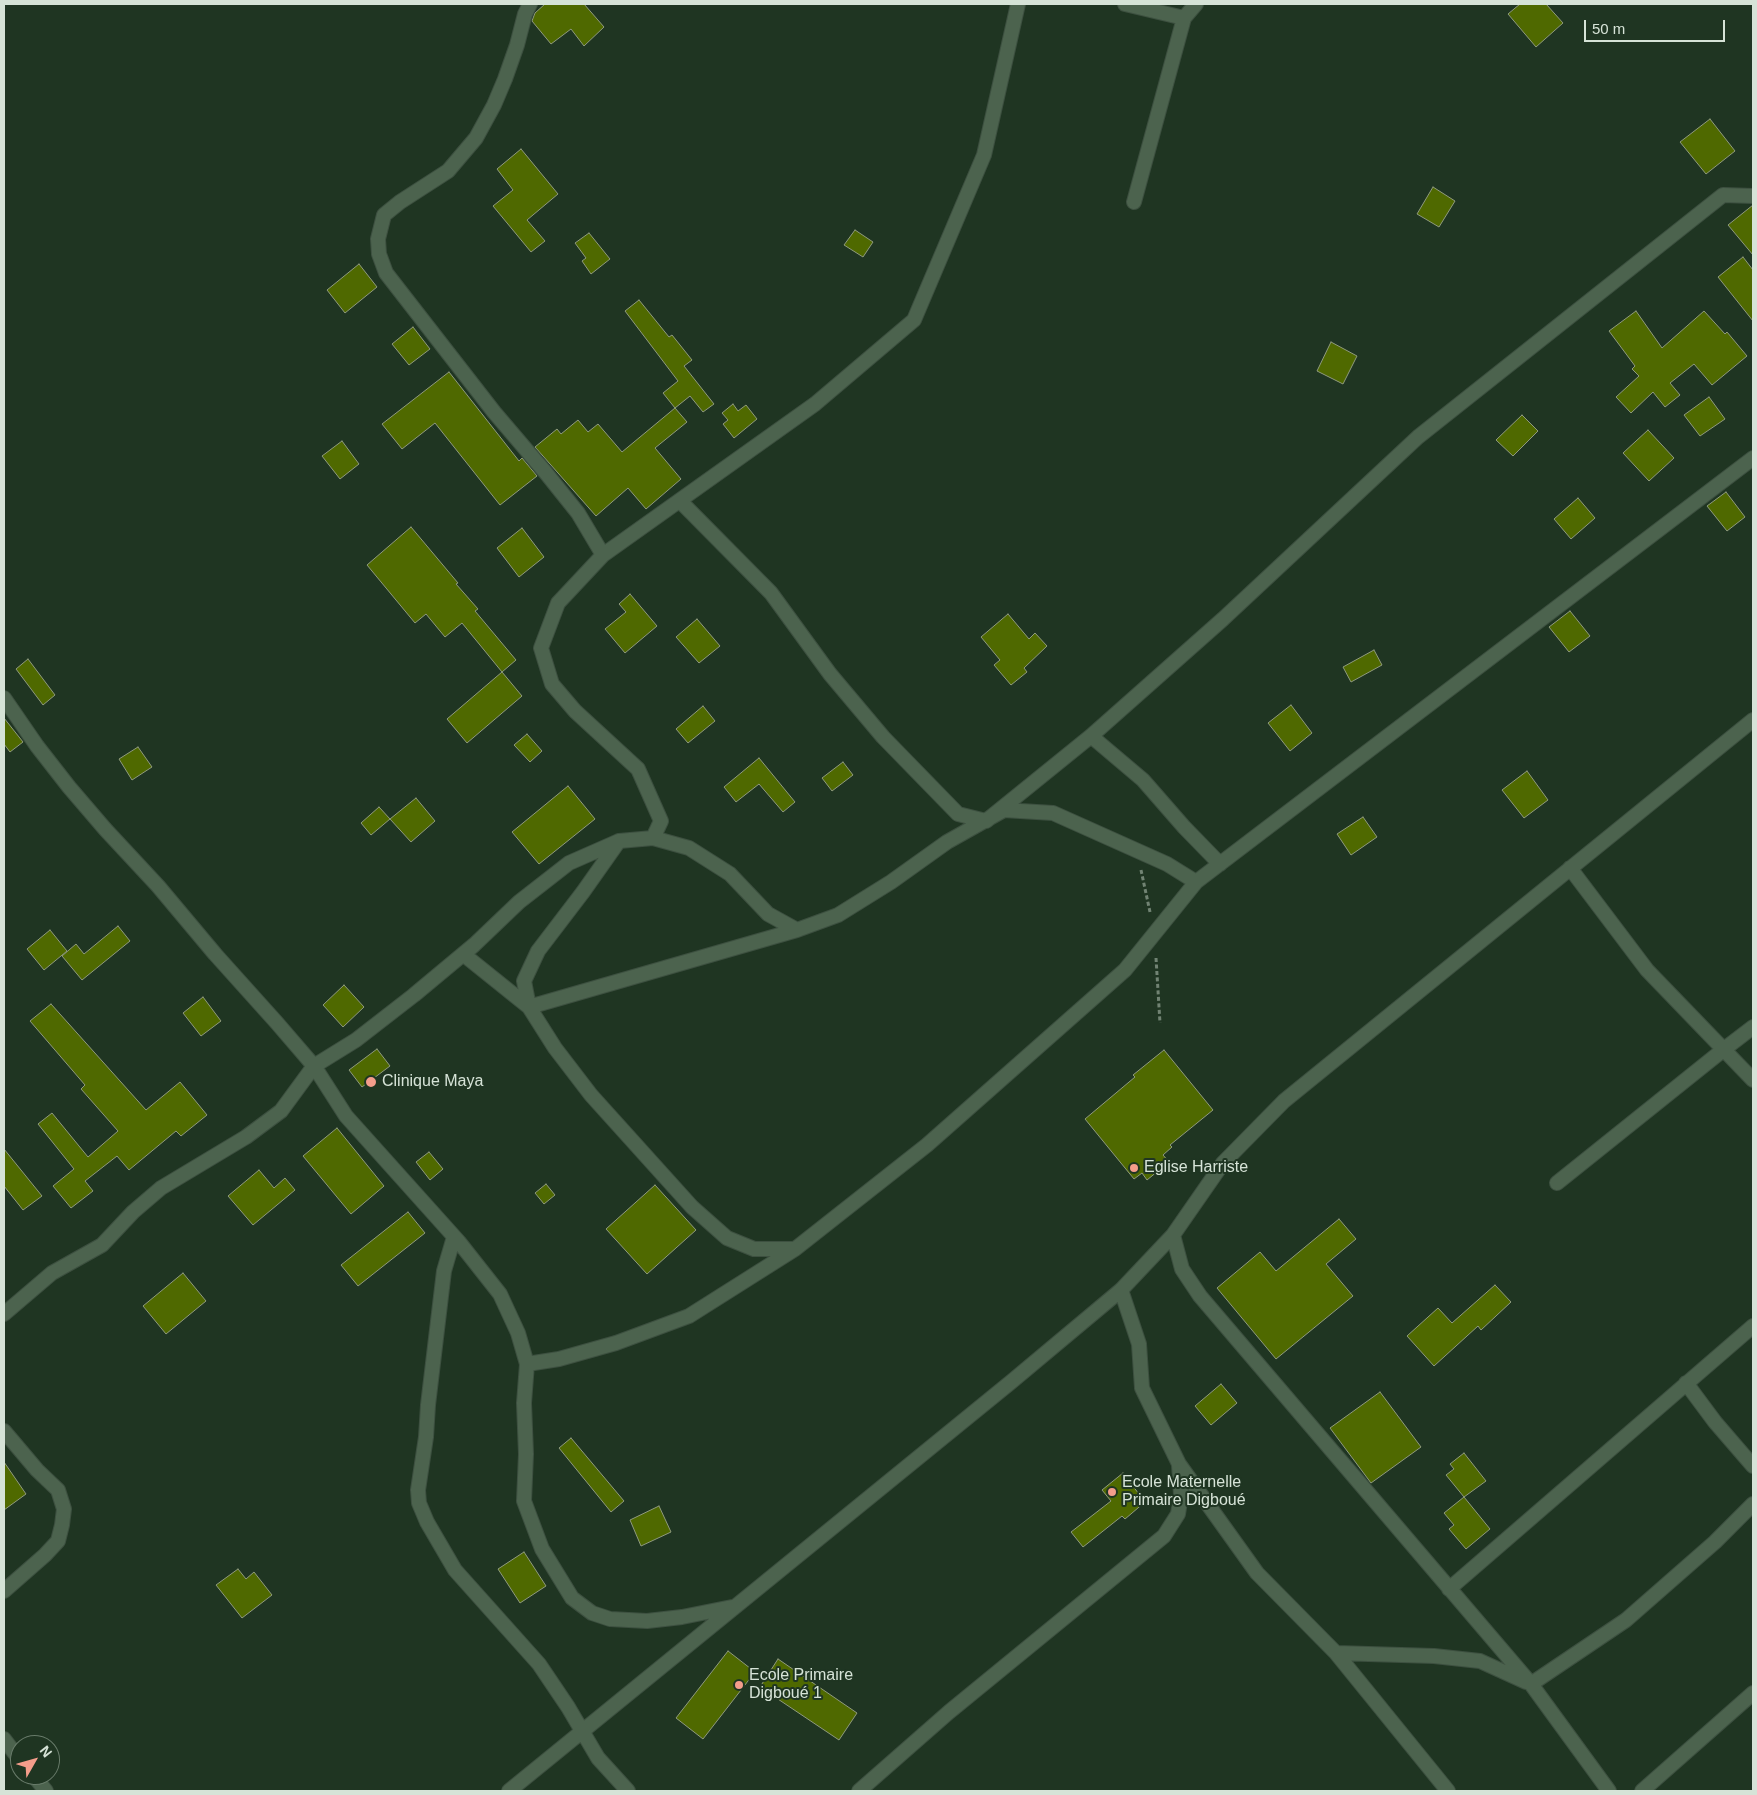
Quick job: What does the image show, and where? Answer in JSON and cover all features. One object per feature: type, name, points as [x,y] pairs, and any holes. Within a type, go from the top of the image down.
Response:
[{"type":"street","points":[[530,4],[525,14],[505,79],[494,105],[476,138],[448,171],[400,202],[384,215],[378,239],[386,274],[494,412],[546,472],[578,514],[603,555]]},
{"type":"street","points":[[653,838],[661,821],[638,769],[575,711],[552,684],[541,648],[558,603],[603,555],[816,404],[914,320],[984,155],[1018,4]]},
{"type":"street","points":[[1125,4],[1184,18]]},
{"type":"street","points":[[1134,202],[1184,18],[1196,4]]},
{"type":"street","points":[[986,821],[1090,736],[1224,619],[1418,437],[1724,195],[1753,196]]},
{"type":"street","points":[[527,1364],[558,1359],[616,1343],[689,1316],[794,1249],[927,1145],[1124,970],[1196,882],[1753,458]]},
{"type":"street","points":[[680,501],[771,593],[830,674],[883,737],[958,814],[986,821]]},
{"type":"street","points":[[4,698],[37,746],[105,829],[158,886],[314,1066],[346,1116],[454,1237],[500,1294],[518,1333],[527,1364],[524,1403],[526,1454],[524,1501],[542,1549],[572,1598],[592,1613],[610,1619],[647,1621],[682,1617],[735,1606]]},
{"type":"street","points":[[509,1791],[1011,1382],[1121,1290],[1172,1235],[1223,1164],[1284,1101],[1753,720]]},
{"type":"street","points":[[1090,736],[1143,780],[1184,827],[1220,864]]},
{"type":"street","points":[[529,1007],[797,930],[838,915],[891,882],[947,842],[1004,810],[1053,813],[1167,864],[1196,882]]},
{"type":"street","points":[[4,1313],[52,1273],[102,1245],[133,1212],[161,1188],[246,1137],[281,1112],[314,1066],[356,1040],[463,954],[519,902],[569,863],[619,841],[653,838],[689,848],[730,874],[768,914],[797,930]]},
{"type":"street","points":[[529,1007],[524,981],[538,951],[584,892],[619,841]]},
{"type":"street","points":[[1570,868],[1647,970],[1753,1080]]},
{"type":"street","points":[[463,954],[529,1007],[555,1048],[591,1095],[692,1207],[727,1238],[754,1249],[794,1249]]},
{"type":"street","points":[[1557,1183],[1753,1027]]},
{"type":"street","points":[[1172,1235],[1182,1268],[1200,1296],[1531,1684],[1609,1791]]},
{"type":"street","points":[[454,1237],[444,1271],[426,1436],[419,1481],[419,1503],[427,1522],[455,1570],[539,1664],[568,1707],[598,1758],[628,1791]]},
{"type":"street","points":[[1121,1290],[1139,1344],[1142,1388],[1178,1464],[1257,1573],[1336,1653],[1448,1791]]},
{"type":"street","points":[[1449,1589],[1753,1326]]},
{"type":"street","points":[[1686,1383],[1715,1422],[1753,1466]]},
{"type":"street","points":[[4,1431],[37,1470],[58,1490],[64,1509],[58,1541],[46,1555],[4,1591]]},
{"type":"street","points":[[859,1791],[949,1712],[1164,1536],[1178,1514],[1181,1495],[1178,1464]]},
{"type":"street","points":[[1531,1684],[1626,1620],[1715,1542],[1753,1504]]},
{"type":"street","points":[[1336,1653],[1434,1656],[1480,1661],[1531,1684]]},
{"type":"street","points":[[1642,1791],[1753,1693]]},
{"type":"building","points":[[545,4],[584,4],[604,27],[584,46],[571,29],[551,44],[532,21],[535,13]]},
{"type":"building","points":[[1520,4],[1546,4],[1563,23],[1536,47],[1508,14]]},
{"type":"building","points":[[1710,119],[1735,151],[1706,174],[1680,142]]},
{"type":"building","points":[[521,149],[558,194],[527,220],[545,241],[531,252],[493,206],[513,190],[497,169]]},
{"type":"building","points":[[1433,187],[1455,201],[1439,227],[1417,214]]},
{"type":"building","points":[[1753,205],[1753,255],[1728,225]]},
{"type":"building","points":[[855,230],[873,242],[863,257],[844,245]]},
{"type":"building","points":[[589,233],[610,259],[591,274],[582,261],[586,258],[575,243]]},
{"type":"building","points":[[1743,257],[1753,270],[1753,321],[1718,277]]},
{"type":"building","points":[[359,264],[377,287],[345,313],[327,290]]},
{"type":"building","points":[[639,300],[669,337],[672,335],[692,360],[684,366],[714,404],[703,412],[690,396],[675,408],[663,393],[678,381],[625,311]]},
{"type":"building","points":[[1636,311],[1662,348],[1704,311],[1725,334],[1727,332],[1747,356],[1712,385],[1694,364],[1670,383],[1680,395],[1665,407],[1653,392],[1631,413],[1616,397],[1639,376],[1632,369],[1635,366],[1609,331]]},
{"type":"building","points":[[413,327],[430,349],[409,365],[392,344]]},
{"type":"building","points":[[1331,342],[1357,356],[1343,384],[1317,371]]},
{"type":"building","points":[[449,372],[519,461],[522,458],[537,476],[500,505],[435,423],[402,449],[382,424]]},
{"type":"building","points":[[1709,397],[1725,419],[1700,436],[1684,415]]},
{"type":"building","points":[[733,404],[738,411],[746,405],[757,419],[734,438],[723,424],[728,420],[722,413]]},
{"type":"building","points":[[675,408],[687,422],[655,448],[681,479],[646,509],[628,488],[596,516],[535,447],[557,429],[561,434],[578,420],[588,432],[598,424],[622,452]]},
{"type":"building","points":[[1522,415],[1538,431],[1513,456],[1496,440]]},
{"type":"building","points":[[1648,430],[1674,458],[1649,481],[1623,453]]},
{"type":"building","points":[[342,441],[359,464],[340,479],[322,456]]},
{"type":"building","points":[[1726,492],[1745,517],[1727,531],[1707,506]]},
{"type":"building","points":[[1578,498],[1595,518],[1571,539],[1554,519]]},
{"type":"building","points":[[411,527],[458,583],[456,584],[478,609],[475,611],[516,660],[502,672],[462,623],[445,637],[426,614],[415,623],[367,565]]},
{"type":"building","points":[[522,528],[544,557],[519,577],[497,548]]},
{"type":"building","points":[[630,594],[657,626],[625,653],[605,629],[626,612],[619,604]]},
{"type":"building","points":[[1570,611],[1590,636],[1569,652],[1549,627]]},
{"type":"building","points":[[1008,614],[1029,639],[1035,633],[1047,646],[1024,668],[1027,672],[1011,685],[994,665],[1000,660],[981,637]]},
{"type":"building","points":[[697,619],[720,646],[699,663],[676,637]]},
{"type":"building","points":[[1374,650],[1382,665],[1351,682],[1343,667]]},
{"type":"building","points":[[28,659],[55,695],[43,705],[16,669]]},
{"type":"building","points":[[502,672],[522,696],[467,743],[447,719]]},
{"type":"building","points":[[1291,705],[1312,733],[1290,751],[1268,723]]},
{"type":"building","points":[[703,706],[715,721],[688,743],[676,729]]},
{"type":"building","points":[[4,718],[23,742],[10,752],[4,744]]},
{"type":"building","points":[[527,734],[542,751],[530,762],[514,745]]},
{"type":"building","points":[[138,747],[152,767],[132,780],[119,759]]},
{"type":"building","points":[[759,758],[795,802],[783,812],[759,784],[736,802],[724,787]]},
{"type":"building","points":[[843,762],[853,775],[832,791],[822,778]]},
{"type":"building","points":[[1527,771],[1548,800],[1524,818],[1502,790]]},
{"type":"building","points":[[568,786],[595,819],[539,864],[512,832]]},
{"type":"building","points":[[416,798],[435,821],[411,842],[390,819]]},
{"type":"building","points":[[379,807],[390,819],[371,835],[361,823]]},
{"type":"building","points":[[1363,817],[1377,837],[1351,855],[1337,834]]},
{"type":"building","points":[[118,926],[130,941],[82,980],[62,956],[76,944],[84,954]]},
{"type":"building","points":[[50,930],[67,951],[44,970],[27,949]]},
{"type":"building","points":[[344,985],[364,1007],[343,1027],[323,1005]]},
{"type":"building","points":[[203,997],[221,1021],[201,1036],[183,1013]]},
{"type":"building","points":[[51,1004],[146,1110],[180,1082],[207,1115],[181,1136],[176,1131],[129,1170],[117,1156],[85,1181],[93,1191],[71,1208],[53,1186],[74,1169],[38,1124],[52,1113],[88,1157],[118,1131],[81,1089],[85,1085],[30,1021]]},
{"type":"building","points":[[377,1049],[390,1066],[362,1087],[349,1070]]},
{"type":"building","points":[[1164,1050],[1213,1110],[1170,1145],[1172,1147],[1163,1155],[1169,1162],[1147,1180],[1142,1173],[1134,1179],[1085,1119],[1135,1077],[1133,1075]]},
{"type":"building","points":[[337,1128],[384,1186],[351,1214],[303,1156]]},
{"type":"building","points":[[4,1149],[42,1196],[23,1210],[4,1186]]},
{"type":"building","points":[[429,1152],[443,1169],[430,1180],[416,1162]]},
{"type":"building","points":[[259,1170],[274,1188],[285,1178],[295,1190],[253,1225],[228,1196]]},
{"type":"building","points":[[546,1184],[555,1195],[544,1204],[535,1193]]},
{"type":"building","points":[[655,1185],[696,1230],[647,1274],[606,1229]]},
{"type":"building","points":[[408,1212],[425,1233],[358,1286],[341,1265]]},
{"type":"building","points":[[1339,1219],[1356,1239],[1326,1264],[1353,1296],[1276,1359],[1217,1288],[1260,1252],[1276,1271]]},
{"type":"building","points":[[183,1273],[206,1301],[166,1334],[143,1306]]},
{"type":"building","points":[[1495,1285],[1511,1302],[1481,1330],[1478,1326],[1434,1366],[1407,1336],[1438,1308],[1452,1323]]},
{"type":"building","points":[[1221,1384],[1237,1403],[1211,1425],[1195,1406]]},
{"type":"building","points":[[1380,1392],[1421,1447],[1371,1483],[1330,1428]]},
{"type":"building","points":[[571,1438],[624,1501],[611,1512],[559,1448]]},
{"type":"building","points":[[1464,1453],[1486,1481],[1464,1497],[1446,1475],[1454,1469],[1450,1464]]},
{"type":"building","points":[[4,1462],[26,1494],[4,1510]]},
{"type":"building","points":[[1123,1473],[1145,1502],[1125,1519],[1122,1516],[1083,1547],[1071,1532],[1111,1501],[1102,1490]]},
{"type":"building","points":[[1464,1497],[1490,1529],[1466,1549],[1449,1529],[1454,1525],[1444,1513]]},
{"type":"building","points":[[659,1506],[671,1532],[641,1546],[630,1520]]},
{"type":"building","points":[[524,1552],[546,1586],[520,1603],[498,1569]]},
{"type":"building","points":[[238,1569],[246,1579],[254,1572],[272,1595],[242,1618],[216,1585]]},
{"type":"building","points":[[728,1651],[755,1672],[703,1739],[676,1718]]},
{"type":"building","points":[[778,1659],[857,1713],[839,1740],[760,1687]]},
{"type":"place","name":"Clinique Maya","points":[[371,1082]]},
{"type":"place","name":"Eglise Harriste","points":[[1134,1168]]},
{"type":"place","name":"Ecole Maternelle Primaire Digboué","points":[[1112,1492]]},
{"type":"place","name":"Ecole Primaire Digboué 1","points":[[739,1685]]}]
